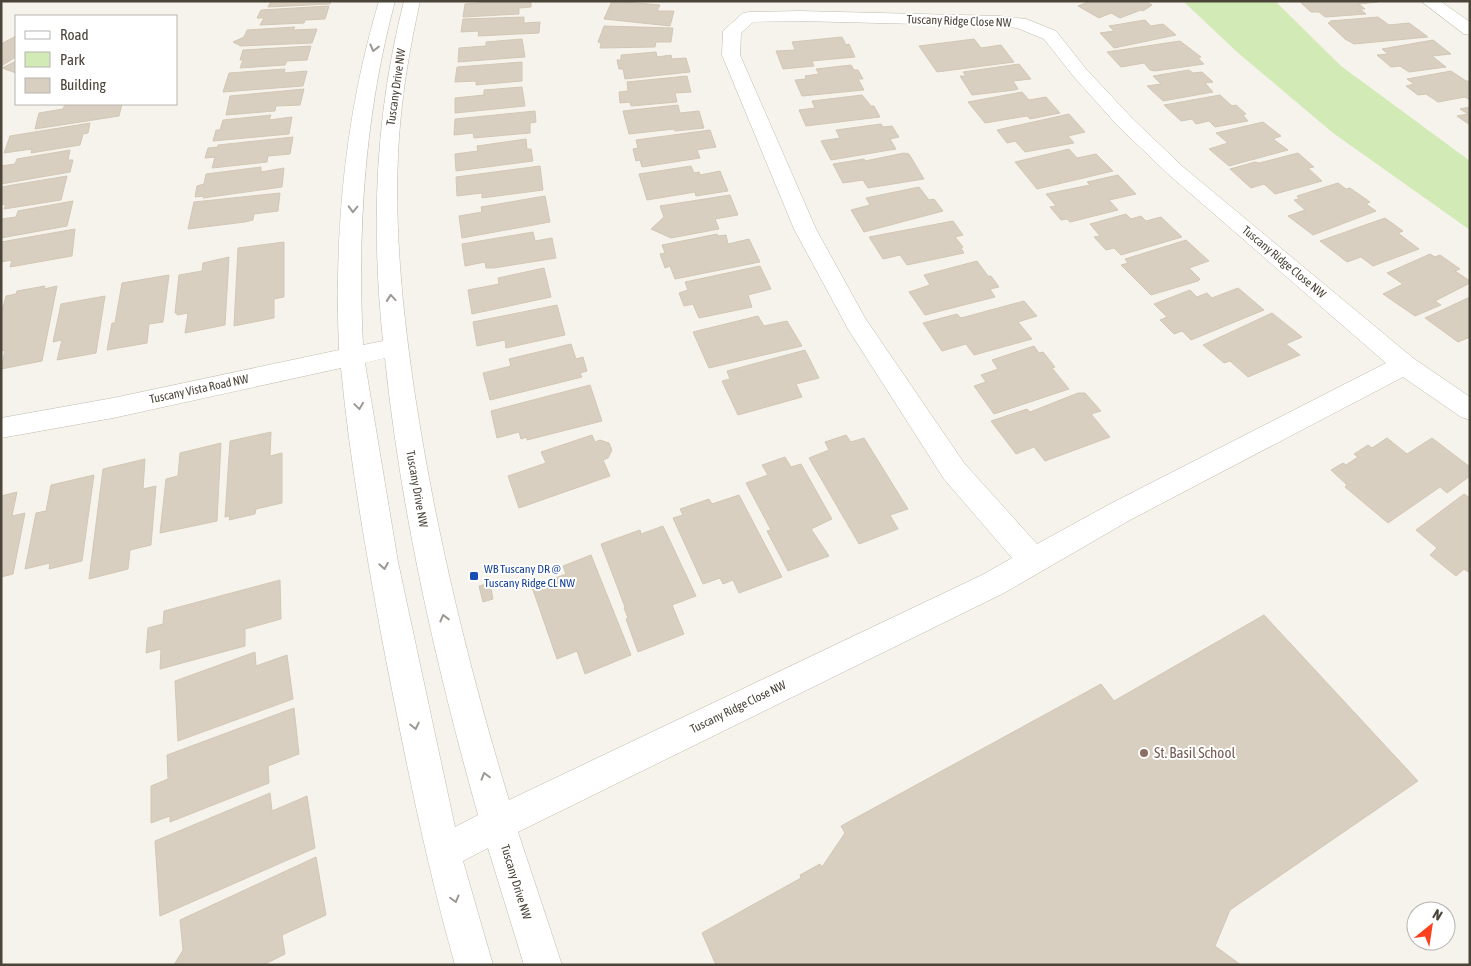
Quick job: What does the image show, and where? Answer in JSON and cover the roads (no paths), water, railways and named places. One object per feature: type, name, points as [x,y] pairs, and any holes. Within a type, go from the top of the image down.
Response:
[{"type":"street","points":[[386,1],[370,66],[360,127],[354,183],[350,269],[352,357],[366,461],[387,585],[443,852],[474,965]]},
{"type":"street","name":"Tuscany Drive NW","points":[[412,1],[399,58],[392,104],[388,154],[388,265],[395,346],[404,415],[417,493],[435,580],[462,692],[498,823],[542,965]]},
{"type":"street","points":[[1429,1],[1470,30]]},
{"type":"street","name":"Tuscany Ridge Close NW","points":[[443,852],[498,823],[993,584],[1032,560],[1120,512],[1404,365],[1175,170],[1100,94],[1050,35],[1020,23],[999,21],[799,16],[749,17],[732,31],[731,55],[805,229],[856,323],[954,471],[1032,560]]},
{"type":"street","name":"Tuscany Vista Road NW","points":[[1,428],[113,408],[352,357],[395,346]]},
{"type":"street","points":[[1404,365],[1470,410]]},
{"type":"place","name":"WB Tuscany DR @ Tuscany Ridge CL NW","points":[[474,576]]},
{"type":"place","name":"St. Basil School","points":[[1144,753]]}]
